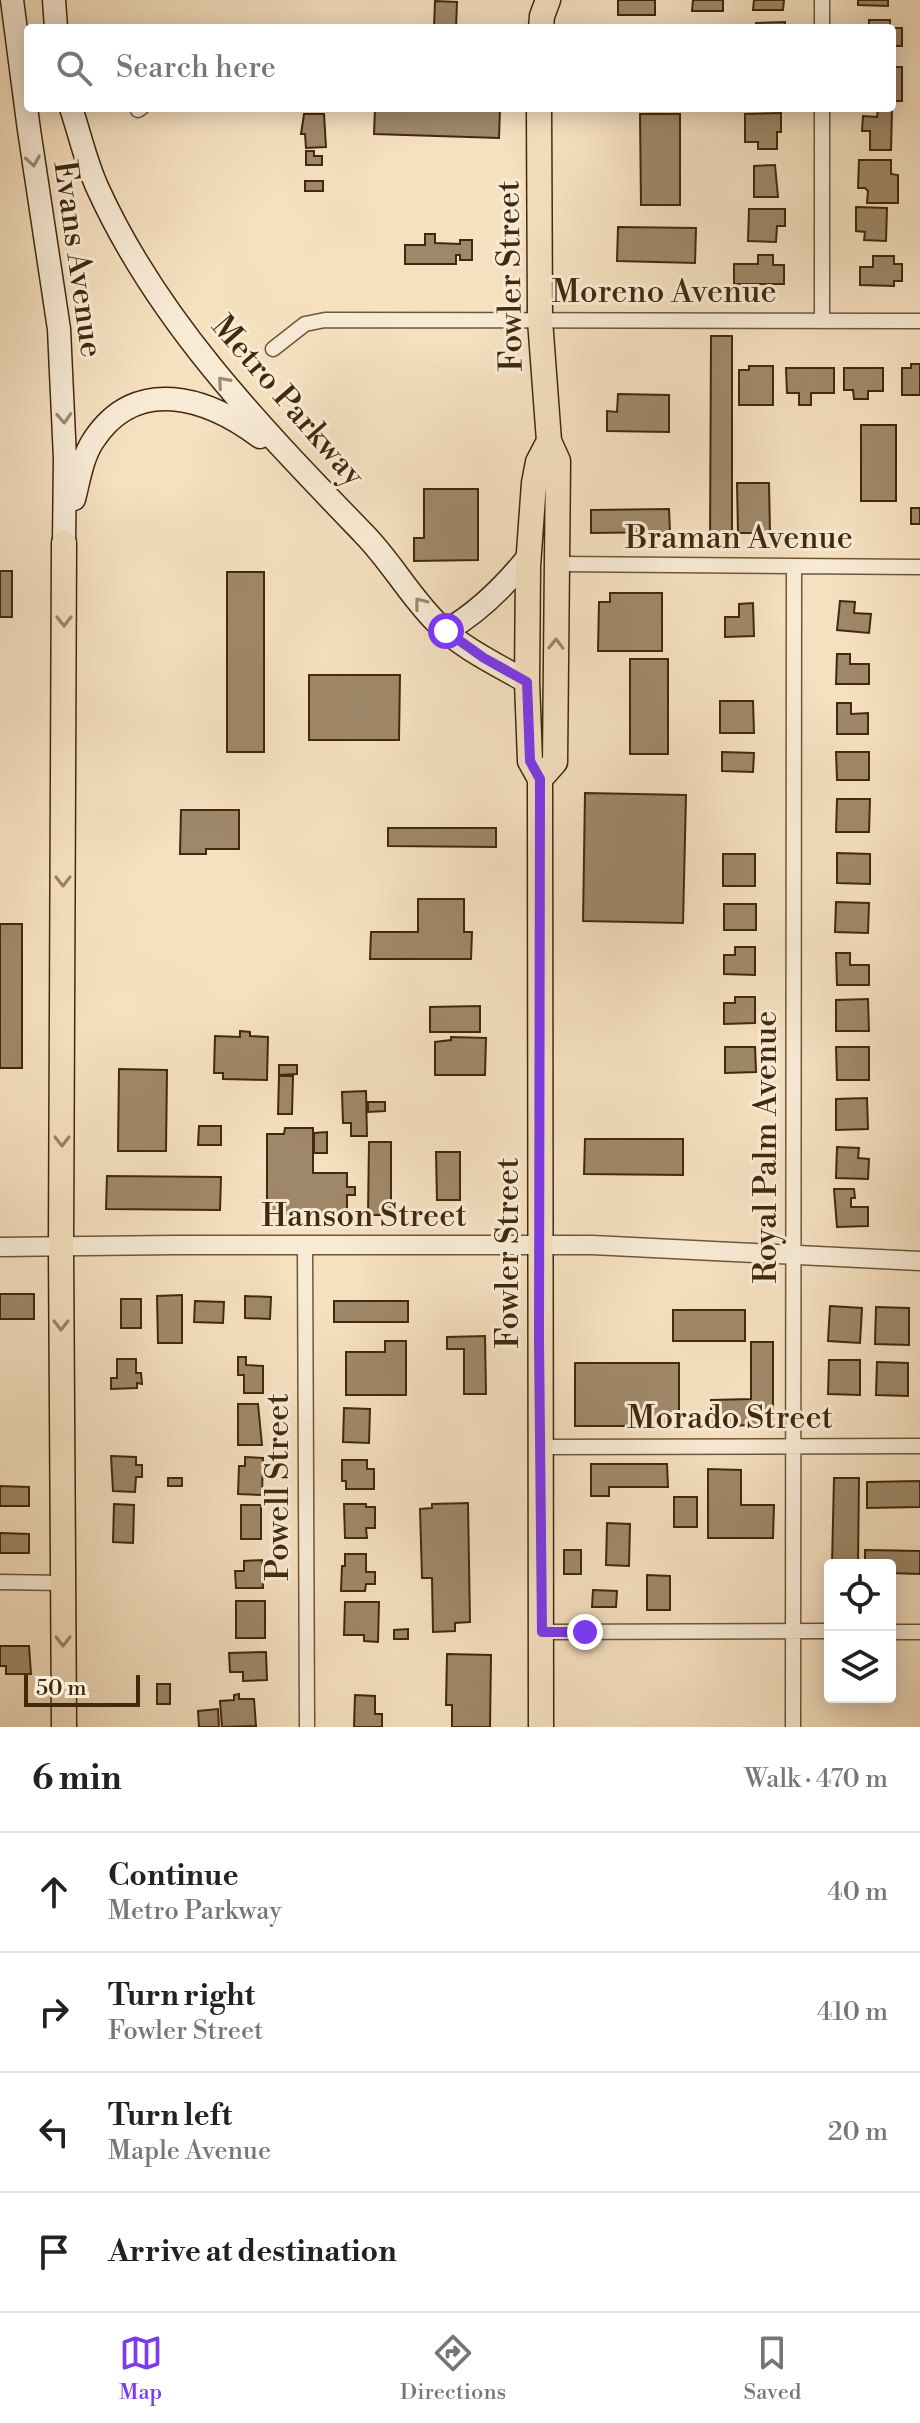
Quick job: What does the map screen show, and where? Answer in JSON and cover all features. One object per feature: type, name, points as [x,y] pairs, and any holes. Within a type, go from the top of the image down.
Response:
[{"type":"main road","name":"Evans Avenue","points":[[12,0],[24,92]]},
{"type":"main road","points":[[54,0],[56,24]]},
{"type":"main road","name":"Evans Avenue","points":[[27,112],[59,329],[65,459],[61,1247],[64,1727]]},
{"type":"main road","name":"Metro Parkway","points":[[72,112],[96,185],[139,267],[220,379],[293,462],[369,539],[429,615],[484,658],[527,682]]},
{"type":"main road","name":"Fowler Street","points":[[539,112],[543,452],[534,483],[529,556],[527,682],[530,761],[540,779],[541,1727]]},
{"type":"main road","points":[[64,543],[82,468],[92,441],[113,418],[142,403],[174,398],[208,406],[245,426],[293,462]]},
{"type":"main road","name":"Fowler Street","points":[[540,779],[555,762],[558,564],[558,461],[543,452]]},
{"type":"main road","points":[[446,631],[479,609],[529,556]]},
{"type":"main road","points":[[527,682],[555,722]]},
{"type":"street","points":[[822,0],[822,24]]},
{"type":"street","points":[[822,112],[822,321]]},
{"type":"street","name":"Moreno Avenue","points":[[273,349],[305,324],[325,320],[920,321]]},
{"type":"street","name":"Braman Avenue","points":[[558,564],[920,567]]},
{"type":"street","name":"Royal Palm Avenue","points":[[793,1727],[794,567]]},
{"type":"street","name":"Powell Street","points":[[305,1246],[307,1727]]},
{"type":"street","name":"Hanson Street","points":[[0,1247],[540,1246],[920,1261]]},
{"type":"street","name":"Morado Street","points":[[539,1447],[920,1446]]},
{"type":"street","points":[[0,1582],[63,1583]]},
{"type":"street","points":[[542,1632],[824,1631]]},
{"type":"street","points":[[896,1632],[920,1632]]},
{"type":"building","points":[[618,0],[655,0],[655,15],[618,15]]},
{"type":"building","points":[[693,0],[723,0],[723,11],[692,11]]},
{"type":"building","points":[[754,0],[784,0],[783,10],[753,10]]},
{"type":"building","points":[[858,0],[888,0],[888,6],[858,5]]},
{"type":"building","points":[[435,1],[457,2],[456,24],[434,24]]},
{"type":"building","points":[[869,20],[890,20],[890,24],[869,24]]},
{"type":"building","points":[[785,22],[785,24],[756,24]]},
{"type":"building","points":[[896,28],[902,28],[902,46],[896,46]]},
{"type":"building","points":[[896,67],[902,67],[902,101],[896,101]]},
{"type":"building","points":[[375,112],[500,112],[499,138],[374,134]]},
{"type":"building","points":[[878,112],[892,112],[891,150],[870,150],[870,131],[862,131],[863,116],[877,117]]},
{"type":"building","points":[[781,113],[777,149],[758,149],[758,142],[745,142],[745,114]]},
{"type":"building","points":[[304,114],[324,114],[326,147],[306,148],[305,134],[301,134]]},
{"type":"building","points":[[640,114],[680,114],[680,205],[641,205]]},
{"type":"building","points":[[306,151],[322,156],[322,165],[306,165]]},
{"type":"building","points":[[859,160],[891,160],[891,174],[898,175],[898,203],[867,203],[868,191],[858,188]]},
{"type":"building","points":[[775,165],[778,197],[754,197],[754,166]]},
{"type":"building","points":[[305,181],[323,181],[323,191],[305,191]]},
{"type":"building","points":[[856,207],[887,208],[886,241],[864,240],[865,232],[856,231]]},
{"type":"building","points":[[749,209],[785,209],[785,226],[777,226],[776,242],[748,241]]},
{"type":"building","points":[[618,227],[696,228],[695,263],[617,261]]},
{"type":"building","points":[[425,234],[435,234],[435,243],[460,244],[460,240],[472,240],[472,260],[460,260],[460,255],[456,255],[456,264],[405,264],[405,245],[425,245]]},
{"type":"building","points":[[758,255],[773,255],[773,265],[784,265],[784,284],[734,284],[734,264],[758,264]]},
{"type":"building","points":[[873,256],[894,256],[894,264],[902,264],[902,281],[894,281],[894,286],[860,285],[860,267],[873,267]]},
{"type":"building","points":[[711,336],[732,336],[732,548],[710,548]]},
{"type":"building","points":[[911,364],[920,364],[920,395],[902,395],[902,368],[911,368]]},
{"type":"building","points":[[749,366],[773,366],[773,405],[739,405],[739,370],[749,370]]},
{"type":"building","points":[[786,368],[834,368],[834,393],[811,393],[811,405],[799,405],[799,393],[787,393]]},
{"type":"building","points":[[844,368],[883,368],[883,391],[868,391],[868,399],[854,399],[853,390],[844,390]]},
{"type":"building","points":[[618,394],[669,395],[669,432],[607,431],[607,411],[617,412]]},
{"type":"building","points":[[861,425],[896,425],[896,501],[861,501]]},
{"type":"building","points":[[737,483],[769,483],[770,533],[738,533]]},
{"type":"building","points":[[424,489],[478,489],[478,560],[414,561],[414,538],[424,538]]},
{"type":"building","points":[[911,508],[920,508],[920,524],[911,524]]},
{"type":"building","points":[[669,509],[670,532],[591,533],[591,510]]},
{"type":"building","points":[[0,571],[12,571],[12,617],[0,617]]},
{"type":"building","points":[[227,572],[264,572],[264,752],[227,752]]},
{"type":"building","points":[[610,593],[662,593],[662,651],[598,651],[599,602],[610,602]]},
{"type":"building","points":[[840,601],[855,602],[854,613],[871,614],[869,633],[837,630]]},
{"type":"building","points":[[753,603],[754,636],[725,637],[725,617],[739,617],[739,604]]},
{"type":"building","points":[[837,654],[850,654],[850,664],[869,664],[869,684],[836,684]]},
{"type":"building","points":[[630,659],[668,659],[668,754],[630,754]]},
{"type":"building","points":[[309,675],[400,675],[399,740],[309,740]]},
{"type":"building","points":[[720,701],[753,701],[754,733],[720,733]]},
{"type":"building","points":[[837,703],[851,703],[851,714],[868,713],[868,734],[837,734]]},
{"type":"building","points":[[722,752],[754,753],[753,772],[722,771]]},
{"type":"building","points":[[836,752],[869,752],[869,780],[837,780]]},
{"type":"building","points":[[585,793],[686,795],[683,923],[583,921]]},
{"type":"building","points":[[837,799],[870,799],[869,832],[836,832]]},
{"type":"building","points":[[181,810],[239,810],[239,849],[206,849],[206,854],[180,854]]},
{"type":"building","points":[[388,828],[496,828],[496,847],[388,846]]},
{"type":"building","points":[[837,853],[870,854],[870,884],[837,883]]},
{"type":"building","points":[[723,854],[755,854],[755,886],[723,886]]},
{"type":"building","points":[[418,899],[464,899],[464,932],[472,932],[471,959],[370,959],[371,932],[418,932]]},
{"type":"building","points":[[836,902],[869,903],[868,933],[835,932]]},
{"type":"building","points":[[724,904],[756,904],[756,930],[724,930]]},
{"type":"building","points":[[0,924],[22,924],[22,1068],[0,1068]]},
{"type":"building","points":[[735,947],[755,947],[755,975],[724,974],[724,955],[735,955]]},
{"type":"building","points":[[836,953],[850,953],[850,965],[869,965],[869,985],[837,985]]},
{"type":"building","points":[[735,997],[755,997],[755,1023],[724,1024],[724,1003],[735,1003]]},
{"type":"building","points":[[868,999],[869,1031],[836,1031],[836,1000]]},
{"type":"building","points":[[480,1006],[480,1032],[430,1032],[430,1007]]},
{"type":"building","points":[[240,1031],[250,1032],[250,1036],[268,1037],[267,1080],[223,1079],[223,1073],[214,1073],[215,1036],[240,1037]]},
{"type":"building","points":[[451,1037],[486,1038],[485,1075],[435,1075],[435,1042],[451,1040]]},
{"type":"building","points":[[725,1047],[755,1047],[756,1072],[725,1073]]},
{"type":"building","points":[[836,1047],[869,1047],[869,1080],[837,1080]]},
{"type":"building","points":[[279,1065],[297,1065],[297,1074],[279,1075]]},
{"type":"building","points":[[119,1069],[167,1070],[166,1151],[118,1151]]},
{"type":"building","points":[[279,1076],[293,1076],[292,1114],[278,1114]]},
{"type":"building","points":[[366,1091],[367,1136],[351,1136],[351,1123],[343,1123],[342,1092]]},
{"type":"building","points":[[867,1098],[868,1129],[836,1130],[836,1099]]},
{"type":"building","points":[[368,1102],[385,1102],[385,1111],[368,1112]]},
{"type":"building","points":[[199,1126],[221,1126],[221,1145],[198,1145]]},
{"type":"building","points":[[285,1128],[313,1128],[313,1173],[347,1173],[347,1187],[355,1187],[355,1195],[347,1195],[347,1214],[267,1214],[267,1134],[284,1134]]},
{"type":"building","points":[[327,1132],[327,1153],[314,1153],[314,1133]]},
{"type":"building","points":[[585,1139],[683,1139],[683,1175],[584,1174]]},
{"type":"building","points":[[369,1142],[391,1142],[391,1215],[368,1215]]},
{"type":"building","points":[[837,1147],[859,1148],[858,1158],[869,1159],[868,1179],[836,1178]]},
{"type":"building","points":[[436,1152],[460,1152],[460,1200],[437,1200]]},
{"type":"building","points":[[107,1176],[221,1177],[220,1210],[106,1209]]},
{"type":"building","points":[[834,1189],[854,1189],[855,1198],[851,1198],[851,1207],[868,1207],[868,1226],[837,1227]]},
{"type":"building","points":[[0,1294],[34,1294],[34,1319],[0,1319]]},
{"type":"building","points":[[182,1295],[182,1343],[158,1343],[157,1296]]},
{"type":"building","points":[[245,1296],[271,1297],[270,1319],[245,1318]]},
{"type":"building","points":[[121,1299],[141,1299],[141,1328],[121,1328]]},
{"type":"building","points":[[195,1301],[224,1302],[223,1323],[194,1322]]},
{"type":"building","points":[[334,1301],[408,1301],[408,1322],[334,1322]]},
{"type":"building","points":[[830,1306],[862,1308],[860,1343],[828,1341]]},
{"type":"building","points":[[876,1307],[909,1308],[909,1345],[875,1344]]},
{"type":"building","points":[[673,1310],[745,1310],[745,1341],[673,1341]]},
{"type":"building","points":[[485,1336],[486,1394],[464,1394],[464,1349],[447,1349],[447,1337]]},
{"type":"building","points":[[385,1341],[406,1341],[406,1395],[346,1395],[346,1352],[385,1352]]},
{"type":"building","points":[[751,1342],[773,1342],[773,1419],[761,1419],[761,1425],[711,1426],[711,1400],[751,1399]]},
{"type":"building","points":[[238,1357],[246,1357],[246,1365],[263,1366],[263,1393],[244,1393],[244,1375],[238,1375]]},
{"type":"building","points":[[117,1359],[136,1359],[136,1373],[141,1373],[142,1384],[137,1383],[137,1388],[111,1389],[111,1378],[117,1378]]},
{"type":"building","points":[[829,1360],[860,1360],[860,1395],[828,1394]]},
{"type":"building","points":[[877,1362],[908,1363],[908,1396],[876,1395]]},
{"type":"building","points":[[575,1363],[679,1363],[679,1426],[575,1426]]},
{"type":"building","points":[[238,1404],[258,1404],[262,1445],[238,1445]]},
{"type":"building","points":[[344,1408],[370,1409],[369,1443],[343,1442]]},
{"type":"building","points":[[111,1456],[136,1457],[136,1465],[142,1465],[142,1477],[136,1477],[135,1492],[113,1491]]},
{"type":"building","points":[[245,1457],[263,1458],[262,1495],[238,1494],[239,1466],[245,1466]]},
{"type":"building","points":[[342,1460],[367,1460],[367,1469],[374,1469],[374,1489],[346,1489],[346,1481],[342,1481]]},
{"type":"building","points":[[591,1464],[667,1464],[668,1487],[609,1487],[609,1496],[591,1496]]},
{"type":"building","points":[[708,1469],[741,1470],[741,1505],[774,1505],[773,1538],[708,1538]]},
{"type":"building","points":[[168,1478],[182,1478],[182,1486],[168,1486]]},
{"type":"building","points":[[834,1478],[859,1478],[858,1559],[832,1559]]},
{"type":"building","points":[[920,1481],[920,1507],[867,1508],[867,1482]]},
{"type":"building","points":[[0,1486],[29,1487],[29,1506],[0,1506]]},
{"type":"building","points":[[674,1497],[697,1497],[697,1527],[674,1527]]},
{"type":"building","points":[[468,1503],[470,1622],[455,1623],[455,1631],[433,1632],[432,1578],[422,1578],[420,1509],[432,1508],[432,1504]]},
{"type":"building","points":[[114,1504],[134,1505],[133,1543],[113,1542]]},
{"type":"building","points":[[344,1504],[375,1507],[375,1528],[366,1528],[367,1538],[345,1538]]},
{"type":"building","points":[[241,1505],[261,1505],[261,1539],[241,1539]]},
{"type":"building","points":[[607,1523],[630,1524],[629,1566],[606,1565]]},
{"type":"building","points":[[0,1533],[29,1534],[29,1553],[0,1553]]},
{"type":"building","points":[[564,1550],[581,1550],[581,1574],[564,1574]]},
{"type":"building","points":[[865,1550],[920,1551],[920,1574],[896,1573],[896,1559],[865,1559]]},
{"type":"building","points":[[345,1554],[366,1554],[366,1572],[375,1572],[375,1584],[366,1584],[365,1591],[341,1591]]},
{"type":"building","points":[[262,1560],[263,1588],[236,1588],[235,1571],[244,1571],[244,1561]]},
{"type":"building","points":[[647,1575],[670,1576],[670,1610],[647,1610]]},
{"type":"building","points":[[593,1590],[617,1591],[616,1607],[592,1607]]},
{"type":"building","points":[[236,1601],[265,1601],[265,1638],[236,1638]]},
{"type":"building","points":[[345,1602],[379,1602],[378,1642],[364,1641],[364,1635],[344,1635]]},
{"type":"building","points":[[408,1629],[408,1639],[394,1639],[394,1630]]},
{"type":"building","points":[[0,1646],[29,1646],[31,1674],[6,1674],[6,1666],[0,1666]]},
{"type":"building","points":[[266,1652],[267,1680],[243,1681],[243,1672],[230,1672],[229,1653]]},
{"type":"building","points":[[447,1654],[491,1655],[490,1727],[452,1727],[452,1705],[446,1705]]},
{"type":"building","points":[[157,1684],[170,1684],[170,1704],[157,1704]]},
{"type":"building","points":[[239,1694],[239,1699],[254,1699],[256,1726],[222,1727],[220,1701],[234,1700],[234,1695]]},
{"type":"building","points":[[355,1695],[375,1696],[375,1714],[382,1714],[382,1727],[354,1727]]},
{"type":"building","points":[[218,1709],[219,1727],[199,1727],[198,1711]]},
{"type":"route","points":[[446,631],[484,658],[527,682],[530,761],[540,779],[539,1447],[542,1632],[585,1632]]}]
